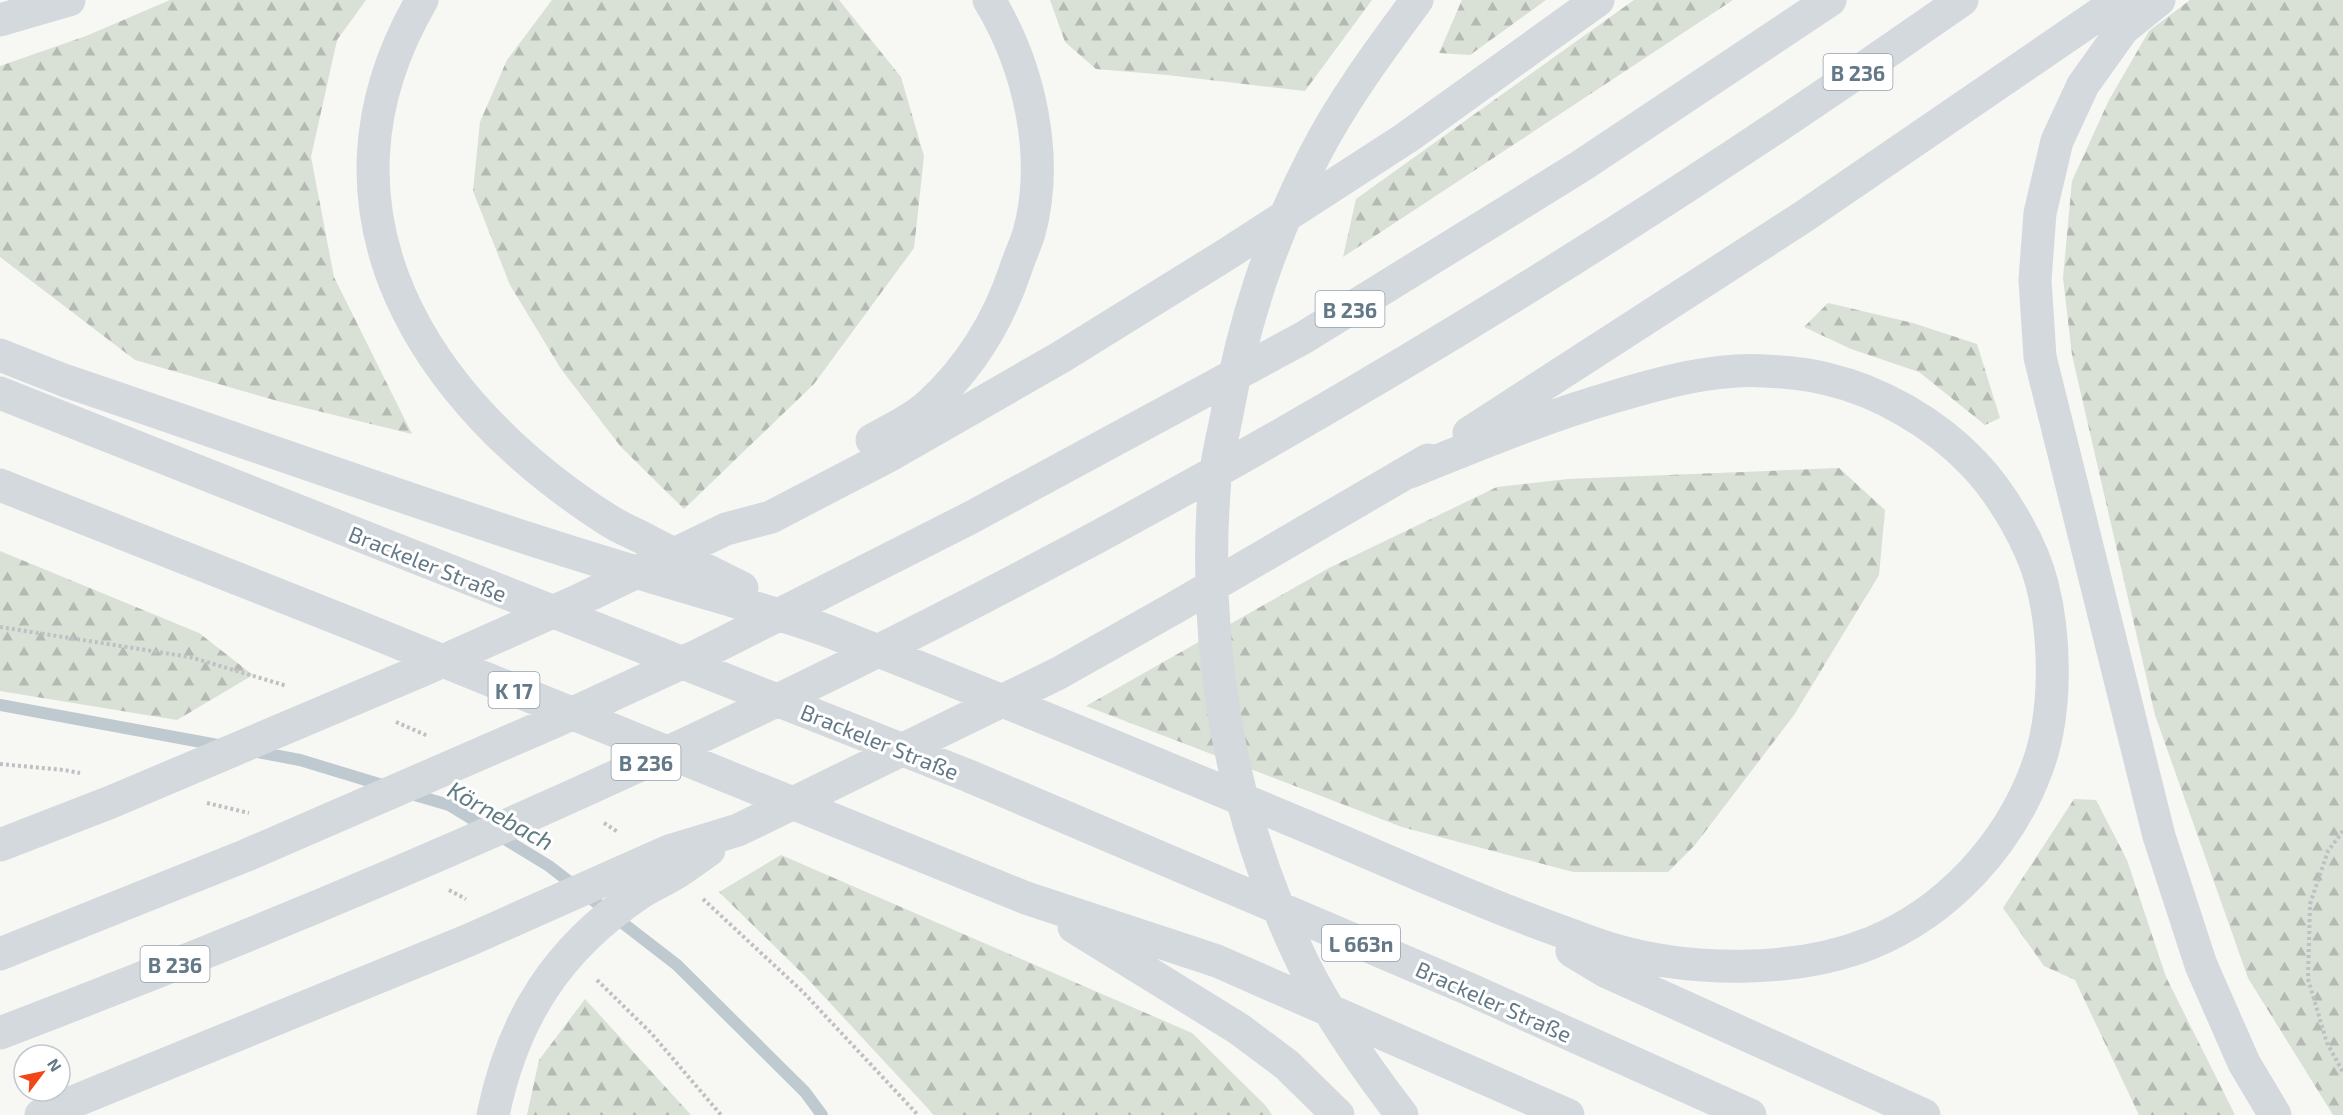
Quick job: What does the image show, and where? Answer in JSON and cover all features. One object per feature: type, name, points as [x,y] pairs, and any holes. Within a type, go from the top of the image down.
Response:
[{"type":"highway","points":[[0,20],[69,0]]},
{"type":"highway","points":[[422,0],[396,56],[383,92],[373,179],[378,222],[390,268],[406,311],[432,355],[462,396],[496,433],[534,467],[609,521],[821,628]]},
{"type":"highway","points":[[726,529],[759,500],[892,429],[928,405],[962,370],[988,331],[1005,298],[1029,232],[1037,166],[1032,109],[1024,80],[1000,19],[989,0]]},
{"type":"highway","points":[[1402,1115],[1357,1056],[1303,964],[1268,882],[1235,777],[1217,673],[1212,578],[1215,478],[1237,357],[1253,300],[1272,247],[1314,156],[1342,105],[1417,0]]},
{"type":"highway","points":[[0,845],[111,802],[425,669],[577,601],[726,529],[771,517],[892,454],[1061,357],[1227,254],[1406,138],[1598,0]]},
{"type":"highway","name":"B 236","points":[[0,954],[247,855],[558,720],[701,654],[970,518],[1303,338],[1581,166],[1830,0]]},
{"type":"highway","name":"B 236","points":[[0,1033],[349,894],[659,757],[939,620],[1128,520],[1320,412],[1472,322],[1754,144],[1962,0]]},
{"type":"highway","points":[[493,1115],[500,1080],[523,1020],[553,973],[601,922],[640,893],[679,871],[738,830],[1059,673],[1410,472],[1534,389],[1803,217],[2120,0]]},
{"type":"highway","points":[[2159,0],[2123,29],[2083,85],[2057,141],[2040,213],[2035,280],[2040,357],[2159,836],[2201,965],[2244,1064],[2275,1115]]},
{"type":"highway","points":[[0,355],[66,381],[535,541],[821,628],[1134,753],[1505,911],[1615,950],[1678,962],[1738,966],[1797,963],[1873,942],[1910,923],[1940,903],[1974,872],[2001,837],[2023,800],[2040,761],[2050,711],[2052,654],[2041,579],[2021,532],[1991,484],[1970,459],[1896,404],[1829,379],[1756,369],[1673,379],[1547,416],[1410,472]]},
{"type":"highway","name":"Brackeler Straße","points":[[0,393],[969,776],[1469,989],[1750,1115]]},
{"type":"highway","name":"K 17","points":[[0,485],[352,624],[1026,898]]},
{"type":"highway","points":[[41,1115],[469,940],[669,851],[738,830]]},
{"type":"highway","points":[[1026,898],[1239,1029],[1287,1065],[1338,1115]]},
{"type":"highway","points":[[1026,898],[1217,961],[1568,1115]]},
{"type":"highway","points":[[1505,911],[1607,972],[1924,1115]]},
{"type":"path","points":[[2343,831],[2328,851],[2310,904],[2308,980],[2327,1043],[2343,1072]]},
{"type":"green space","points":[[170,0],[366,0],[337,40],[311,157],[334,277],[412,434],[281,402],[135,360],[0,257],[0,66],[86,36]]},
{"type":"green space","points":[[552,0],[839,0],[901,77],[924,156],[914,248],[814,384],[684,509],[621,447],[561,369],[510,285],[473,191],[480,122],[507,60]]},
{"type":"green space","points":[[1050,0],[1372,0],[1305,91],[1096,69],[1065,42]]},
{"type":"green space","points":[[1462,0],[1546,0],[1470,55],[1439,53]]},
{"type":"green space","points":[[1634,0],[1733,0],[1343,257],[1356,199]]},
{"type":"green space","points":[[2190,0],[2343,0],[2343,1115],[2333,1115],[2248,978],[2155,715],[2072,355],[2063,278],[2072,181],[2109,100],[2149,31]]},
{"type":"green space","points":[[1828,303],[1913,323],[1977,344],[2000,418],[1985,425],[1919,372],[1851,349],[1804,327]]},
{"type":"green space","points":[[1839,468],[1885,510],[1879,575],[1794,715],[1695,845],[1668,872],[1573,872],[1402,827],[1086,706],[1329,568],[1497,487],[1568,479]]},
{"type":"green space","points":[[0,551],[199,633],[253,675],[177,720],[0,691]]},
{"type":"green space","points":[[2074,799],[2096,800],[2127,860],[2166,977],[2235,1115],[2139,1115],[2075,980],[2044,966],[2003,908]]},
{"type":"green space","points":[[781,855],[1192,1033],[1266,1106],[1272,1115],[934,1115],[805,976],[719,892]]},
{"type":"green space","points":[[585,999],[691,1115],[527,1115],[539,1060]]},
{"type":"waterway","name":"Körnebach","points":[[0,705],[223,746]]},
{"type":"waterway","name":"Körnebach","points":[[252,751],[300,760],[389,787]]},
{"type":"waterway","name":"Körnebach","points":[[408,793],[449,805],[549,866],[677,965],[805,1092],[822,1115]]}]
